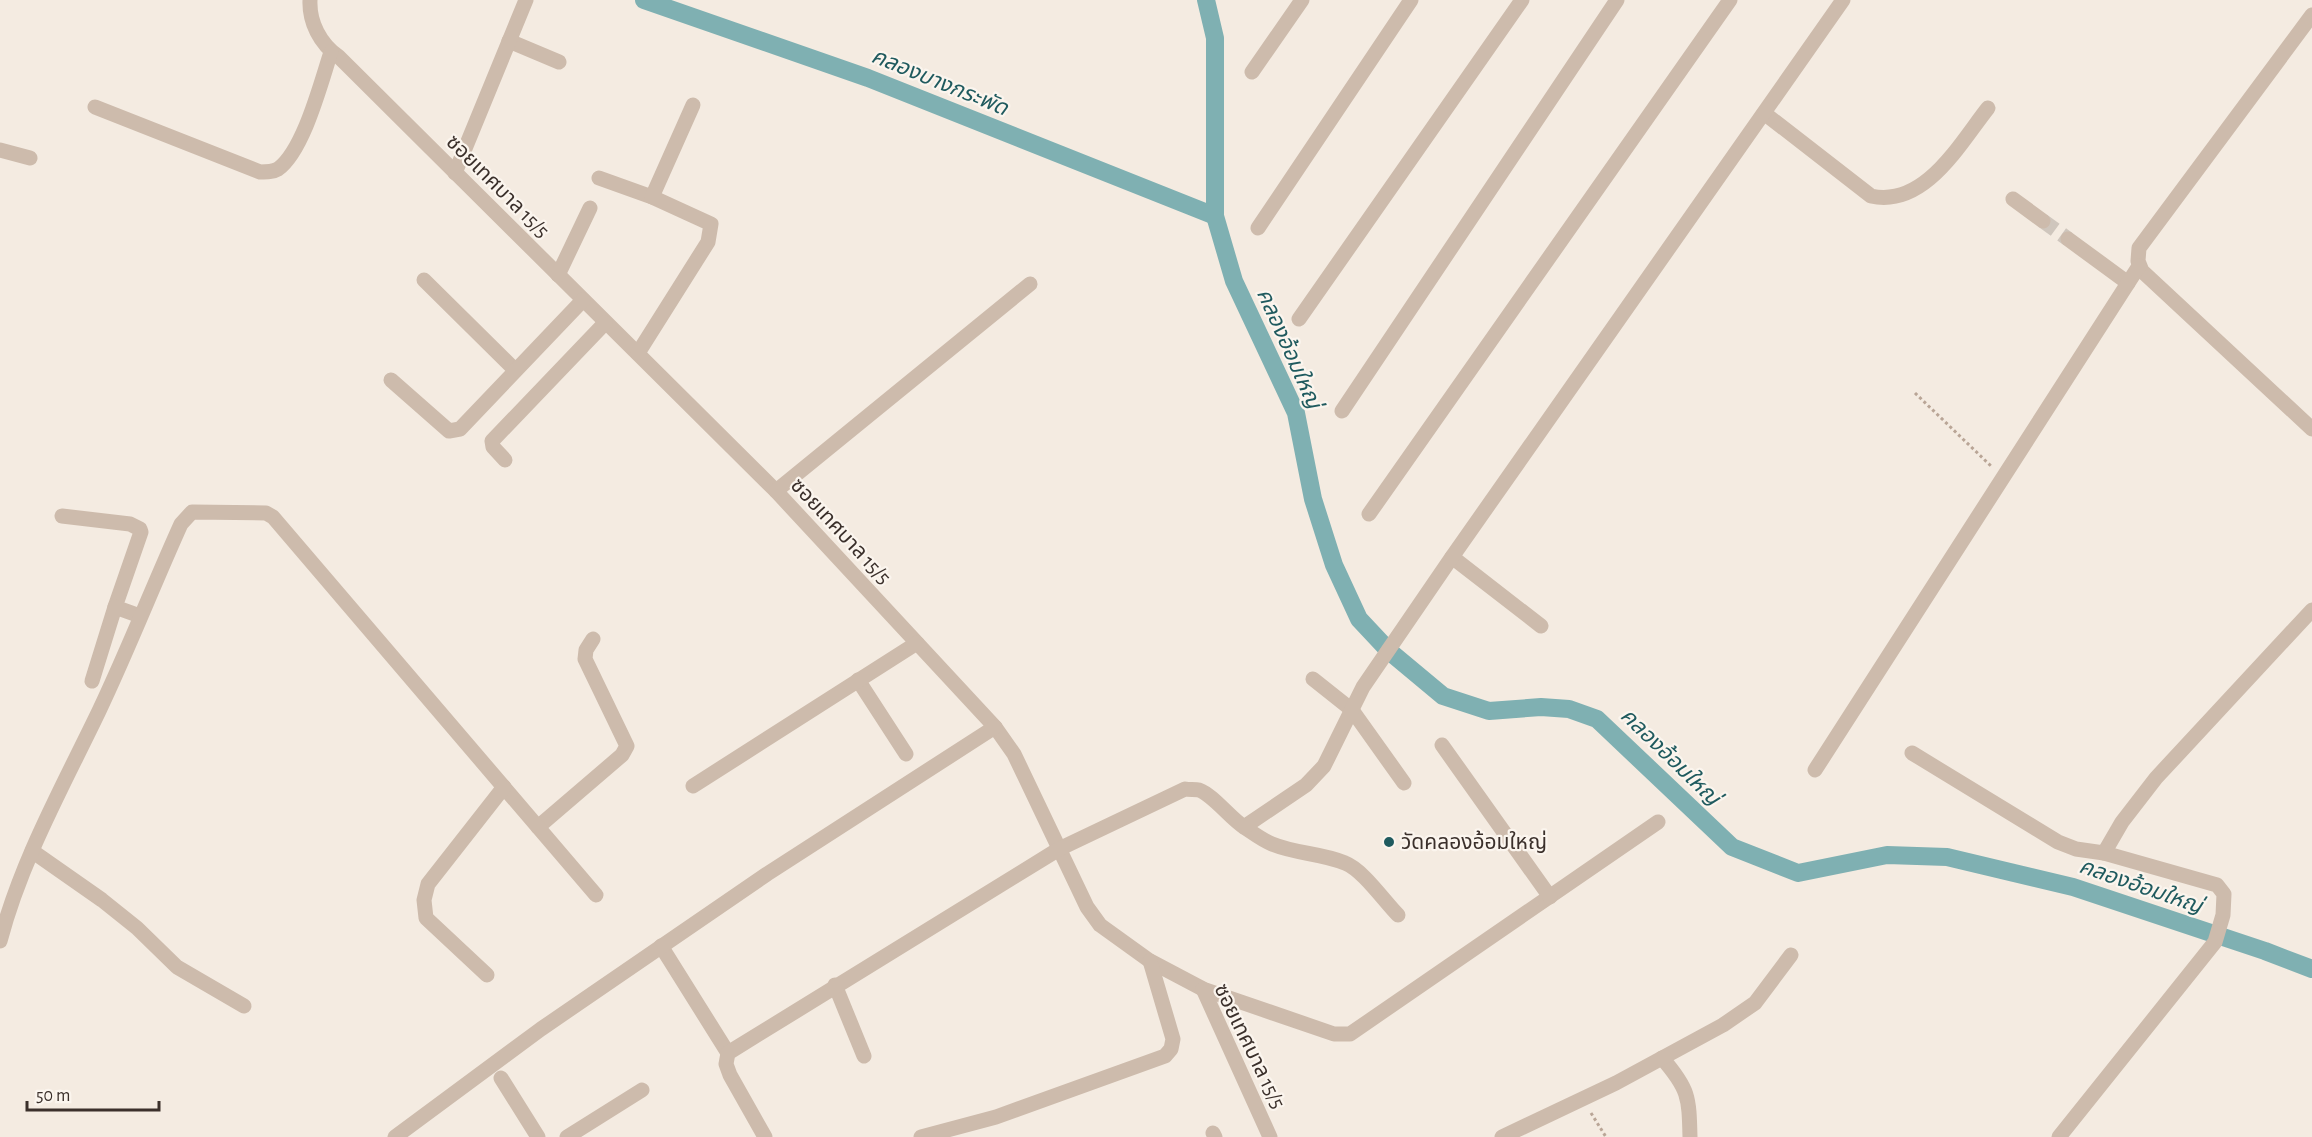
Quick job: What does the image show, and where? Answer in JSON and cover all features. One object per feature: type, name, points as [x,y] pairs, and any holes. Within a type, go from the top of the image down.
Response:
[{"type":"street","name":"ซอยเทศบาล 15/5","points":[[310,0],[310,12],[316,32],[331,52],[776,491],[995,727],[1014,754],[1093,916],[1119,940],[1150,961],[1203,989],[1270,1137]]},
{"type":"street","points":[[455,173],[526,0]]},
{"type":"street","points":[[1252,72],[1302,0]]},
{"type":"street","points":[[1258,228],[1411,0]]},
{"type":"street","points":[[1299,319],[1522,0]]},
{"type":"street","points":[[1342,411],[1617,0]]},
{"type":"street","points":[[1369,514],[1730,0]]},
{"type":"street","points":[[1244,827],[1306,785],[1324,766],[1363,687],[1843,0]]},
{"type":"street","points":[[2312,15],[2139,248],[2137,255],[2142,271],[2312,429]]},
{"type":"street","points":[[509,41],[559,62]]},
{"type":"street","points":[[95,107],[260,172],[277,170],[284,164],[300,138],[331,52]]},
{"type":"street","points":[[652,197],[693,105]]},
{"type":"street","points":[[1764,113],[1871,196],[1879,198],[1895,197],[1917,189],[1932,179],[1988,108]]},
{"type":"street","points":[[0,150],[30,158]]},
{"type":"street","points":[[599,178],[652,197],[711,224],[708,242],[638,353]]},
{"type":"street","points":[[2013,199],[2043,221]]},
{"type":"street","points":[[558,275],[590,208]]},
{"type":"street","points":[[2068,239],[2128,283]]},
{"type":"street","points":[[1815,770],[2139,266]]},
{"type":"street","points":[[424,280],[515,370]]},
{"type":"street","points":[[776,491],[1030,284]]},
{"type":"street","points":[[391,380],[449,431],[460,429],[583,300]]},
{"type":"street","points":[[505,460],[493,447],[492,441],[605,323]]},
{"type":"street","points":[[0,941],[2,923],[32,851],[109,689],[181,524],[192,512],[266,513],[273,517],[596,895]]},
{"type":"street","points":[[62,516],[130,524],[140,529],[141,532],[92,681]]},
{"type":"street","points":[[1452,557],[1540,626]]},
{"type":"street","points":[[115,608],[140,616]]},
{"type":"street","points":[[2104,853],[2122,822],[2156,778],[2312,610]]},
{"type":"street","points":[[538,827],[622,755],[627,746],[585,659],[586,650],[593,639]]},
{"type":"street","points":[[693,786],[916,643]]},
{"type":"street","points":[[1312,679],[1352,710],[1404,783]]},
{"type":"street","points":[[858,680],[906,754]]},
{"type":"street","points":[[395,1137],[541,1029],[766,874],[995,727]]},
{"type":"street","points":[[1442,745],[1550,897]]},
{"type":"street","points":[[1912,753],[2058,842],[2076,849],[2104,853],[2217,885],[2224,894],[2223,915],[2215,942],[2059,1137]]},
{"type":"street","points":[[487,975],[426,918],[424,900],[428,884],[504,787]]},
{"type":"street","points":[[728,1053],[1059,849],[1185,789],[1200,790],[1233,820],[1270,844],[1346,863],[1356,869],[1398,915]]},
{"type":"street","points":[[1203,989],[1334,1034],[1350,1034],[1658,822]]},
{"type":"street","points":[[32,851],[111,907],[137,928],[177,967],[244,1006]]},
{"type":"street","points":[[661,946],[728,1053],[726,1064],[730,1075],[765,1137]]},
{"type":"street","points":[[1502,1137],[1582,1099],[1723,1025],[1755,1003],[1791,955]]},
{"type":"street","points":[[921,1137],[996,1117],[1165,1056],[1171,1049],[1173,1039],[1150,961]]},
{"type":"street","points":[[835,986],[864,1056]]},
{"type":"street","points":[[1662,1058],[1680,1079],[1687,1093],[1690,1137]]},
{"type":"street","points":[[501,1078],[538,1137]]},
{"type":"street","points":[[567,1137],[642,1090]]},
{"type":"path","points":[[1915,393],[2003,478]]},
{"type":"path","points":[[1582,1099],[1606,1137]]},
{"type":"waterway","name":"คลองบางกระพัด","points":[[644,0],[868,78],[1215,216]]},
{"type":"waterway","name":"คลองอ้อมใหญ่","points":[[1206,0],[1215,38],[1215,216],[1234,281],[1296,413],[1313,499],[1334,565],[1359,619],[1389,651],[1443,696],[1489,711],[1541,707],[1569,709],[1597,719],[1732,847],[1798,873],[1887,855],[1947,857],[2073,887],[2312,969]]},
{"type":"tunnel","points":[[2043,221],[2068,239]]},
{"type":"place","name":"วัดคลองอ้อมใหญ่","points":[[1389,842]]}]
